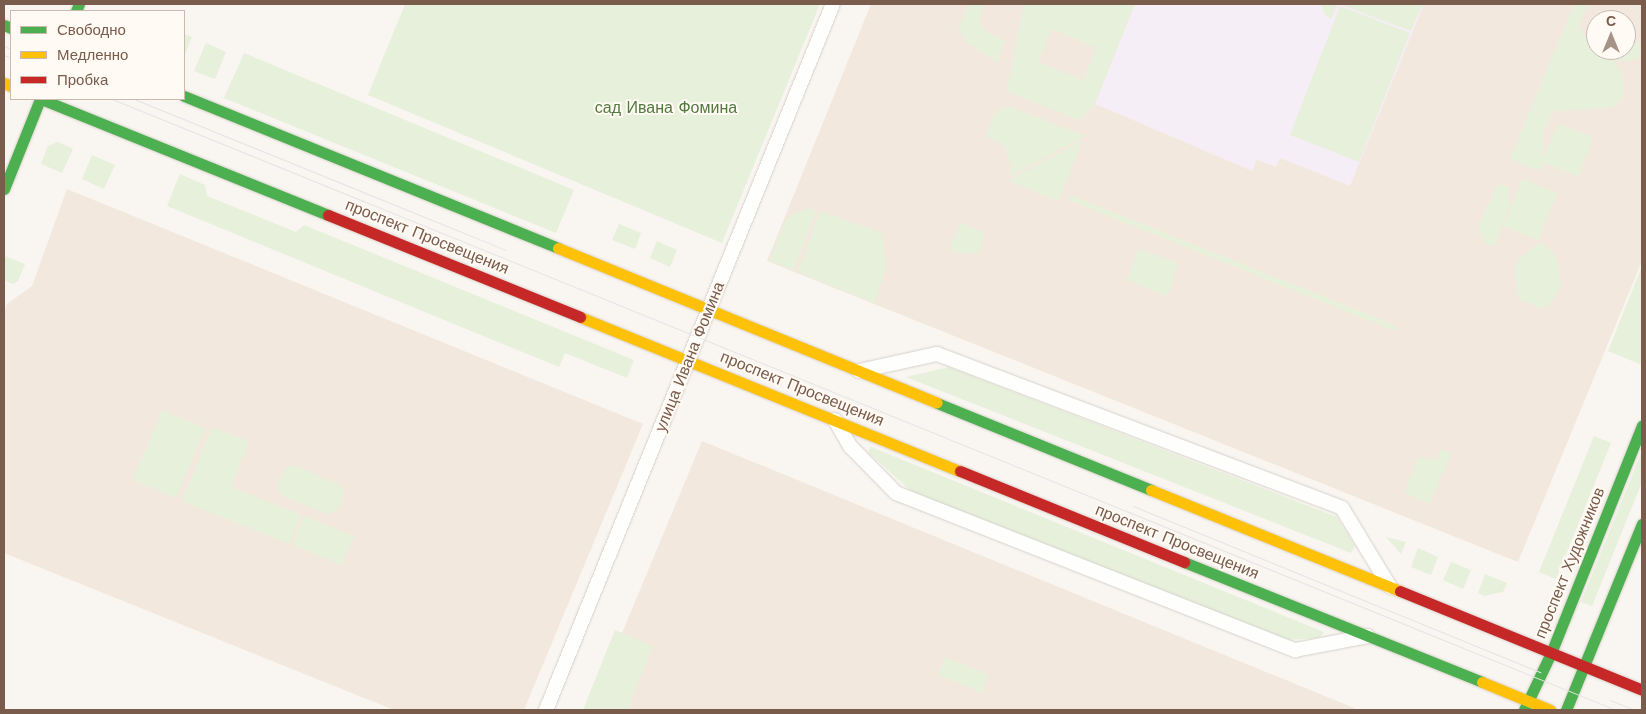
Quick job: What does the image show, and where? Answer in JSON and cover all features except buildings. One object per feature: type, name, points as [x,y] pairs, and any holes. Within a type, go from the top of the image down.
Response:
[{"type":"main road","points":[[185,96],[1642,690]]},
{"type":"main road","points":[[4,189],[41,100]]},
{"type":"main road","name":"проспект Просвещения","points":[[43,100],[1368,636],[1526,706],[1550,710]]},
{"type":"main road","name":"проспект Художников","points":[[1526,706],[1551,653],[1642,426]]},
{"type":"main road","points":[[1566,710],[1642,524]]},
{"type":"street","name":"улица Ивана Фомина","points":[[546,710],[833,4]]},
{"type":"street","points":[[859,371],[938,354],[1342,508],[1390,587]]},
{"type":"street","points":[[835,420],[850,446],[896,493],[1295,650],[1368,636]]},
{"type":"shaded area","points":[[871,4],[1642,4],[1642,261],[1518,562],[767,261]]},
{"type":"shaded area","points":[[1115,4],[1424,4],[1350,186],[1280,158],[1276,167],[1257,160],[1252,171],[1079,97]]},
{"type":"shaded area","points":[[67,189],[643,424],[524,710],[394,710],[4,553],[4,312],[7,304],[32,286]]},
{"type":"shaded area","points":[[702,441],[1359,710],[590,710]]},
{"type":"green space","name":"сад Ивана Фомина","points":[[405,4],[820,4],[722,243],[368,95]]},
{"type":"green space","points":[[968,4],[985,4],[979,21],[984,30],[1005,41],[998,63],[965,41],[959,27]]},
{"type":"green space","points":[[1024,4],[1135,4],[1095,104],[1079,120],[1007,91]],"holes":[[[1052,29],[1096,48],[1083,80],[1038,62]]]},
{"type":"green space","points":[[1321,4],[1338,4],[1331,19],[1325,15]]},
{"type":"green space","points":[[1339,4],[1423,4],[1411,31]]},
{"type":"green space","points":[[1574,4],[1589,4],[1579,25],[1586,37],[1586,60],[1614,60],[1624,80],[1623,98],[1613,107],[1552,112],[1544,131],[1543,160],[1558,123],[1593,138],[1578,176],[1543,163],[1542,167],[1535,170],[1510,159]]},
{"type":"green space","points":[[1340,6],[1410,33],[1359,162],[1290,135]]},
{"type":"green space","points":[[185,34],[192,37],[185,54]]},
{"type":"green space","points":[[1636,40],[1639,43],[1641,56],[1636,58]]},
{"type":"green space","points":[[206,43],[226,52],[215,79],[194,71]]},
{"type":"green space","points":[[244,53],[574,190],[556,233],[224,98]]},
{"type":"green space","points":[[1011,107],[1085,136],[1010,176],[1011,165],[1004,145],[986,136],[995,113],[1003,108]]},
{"type":"green space","points":[[1083,140],[1058,201],[1009,181],[1015,177]]},
{"type":"green space","points":[[58,142],[73,149],[62,173],[41,164],[48,146]]},
{"type":"green space","points":[[92,155],[115,165],[104,189],[82,179]]},
{"type":"green space","points":[[180,174],[205,185],[207,196],[296,232],[304,225],[634,360],[627,378],[565,353],[559,367],[167,206]]},
{"type":"green space","points":[[1522,179],[1557,193],[1538,240],[1503,226]]},
{"type":"green space","points":[[1498,184],[1508,187],[1509,206],[1495,246],[1484,243],[1478,225]]},
{"type":"green space","points":[[1070,195],[1397,326],[1395,331],[1068,200]]},
{"type":"green space","points":[[809,208],[816,210],[794,270],[769,261],[787,217]]},
{"type":"green space","points":[[820,211],[882,233],[886,268],[874,303],[798,272]]},
{"type":"green space","points":[[960,223],[985,233],[979,253],[957,253],[949,250]]},
{"type":"green space","points":[[619,224],[641,233],[635,249],[612,240]]},
{"type":"green space","points":[[657,241],[677,250],[670,267],[650,258]]},
{"type":"green space","points":[[1539,243],[1554,252],[1560,272],[1561,287],[1548,307],[1538,307],[1518,299],[1515,268],[1518,259]]},
{"type":"green space","points":[[1139,249],[1179,264],[1167,296],[1127,280]]},
{"type":"green space","points":[[5,256],[25,264],[18,281],[13,284],[4,280]]},
{"type":"green space","points":[[1642,266],[1642,365],[1608,351]]},
{"type":"green space","points":[[949,367],[1337,517],[1355,546],[1351,553],[906,377]]},
{"type":"green space","points":[[162,410],[205,428],[176,498],[133,480]]},
{"type":"green space","points":[[212,427],[249,442],[231,487],[301,515],[289,544],[182,501]]},
{"type":"green space","points":[[1594,436],[1611,443],[1556,579],[1539,572]]},
{"type":"green space","points":[[871,447],[1324,632],[1319,638],[1284,640],[912,492],[868,452]]},
{"type":"green space","points":[[1441,449],[1452,453],[1429,504],[1404,493],[1418,457],[1437,460]]},
{"type":"green space","points":[[1642,451],[1642,482],[1592,606],[1581,602]]},
{"type":"green space","points":[[293,465],[340,485],[344,492],[342,502],[335,512],[328,514],[281,495],[277,488],[285,468]]},
{"type":"green space","points":[[304,516],[354,536],[342,565],[292,545]]},
{"type":"green space","points":[[1386,537],[1406,542],[1401,554]]},
{"type":"green space","points":[[1418,548],[1438,557],[1431,575],[1411,567]]},
{"type":"green space","points":[[1451,562],[1471,570],[1463,589],[1443,580]]},
{"type":"green space","points":[[1485,574],[1507,583],[1503,592],[1484,596],[1478,593]]},
{"type":"green space","points":[[615,630],[653,646],[627,710],[583,710]]},
{"type":"green space","points":[[945,657],[989,675],[982,693],[938,675]]},
{"type":"tram line","points":[[4,46],[10,49]]},
{"type":"tram line","points":[[4,55],[10,58]]},
{"type":"tram line","points":[[114,100],[1616,710]]},
{"type":"tram line","points":[[136,100],[505,250]]},
{"type":"tram line","points":[[1133,506],[1540,672]]},
{"type":"tram line","points":[[1610,700],[1635,710]]},
{"type":"traffic: fast","points":[[76,10],[79,4]]},
{"type":"traffic: fast","points":[[4,25],[10,28]]},
{"type":"traffic: fast","points":[[185,96],[558,248]]},
{"type":"traffic: fast","points":[[4,189],[40,100]]},
{"type":"traffic: fast","points":[[43,100],[328,215]]},
{"type":"traffic: fast","points":[[937,403],[1151,490]]},
{"type":"traffic: fast","points":[[1524,710],[1551,653],[1642,425]]},
{"type":"traffic: fast","points":[[1566,710],[1642,524]]},
{"type":"traffic: fast","points":[[1184,562],[1482,682]]},
{"type":"traffic: slow","points":[[4,83],[10,86]]},
{"type":"traffic: slow","points":[[558,248],[937,403]]},
{"type":"traffic: slow","points":[[580,317],[960,471]]},
{"type":"traffic: slow","points":[[1151,490],[1400,591]]},
{"type":"traffic: slow","points":[[1482,682],[1550,710]]},
{"type":"traffic: jam","points":[[328,215],[580,317]]},
{"type":"traffic: jam","points":[[960,471],[1184,562]]},
{"type":"traffic: jam","points":[[1400,591],[1642,690]]}]
